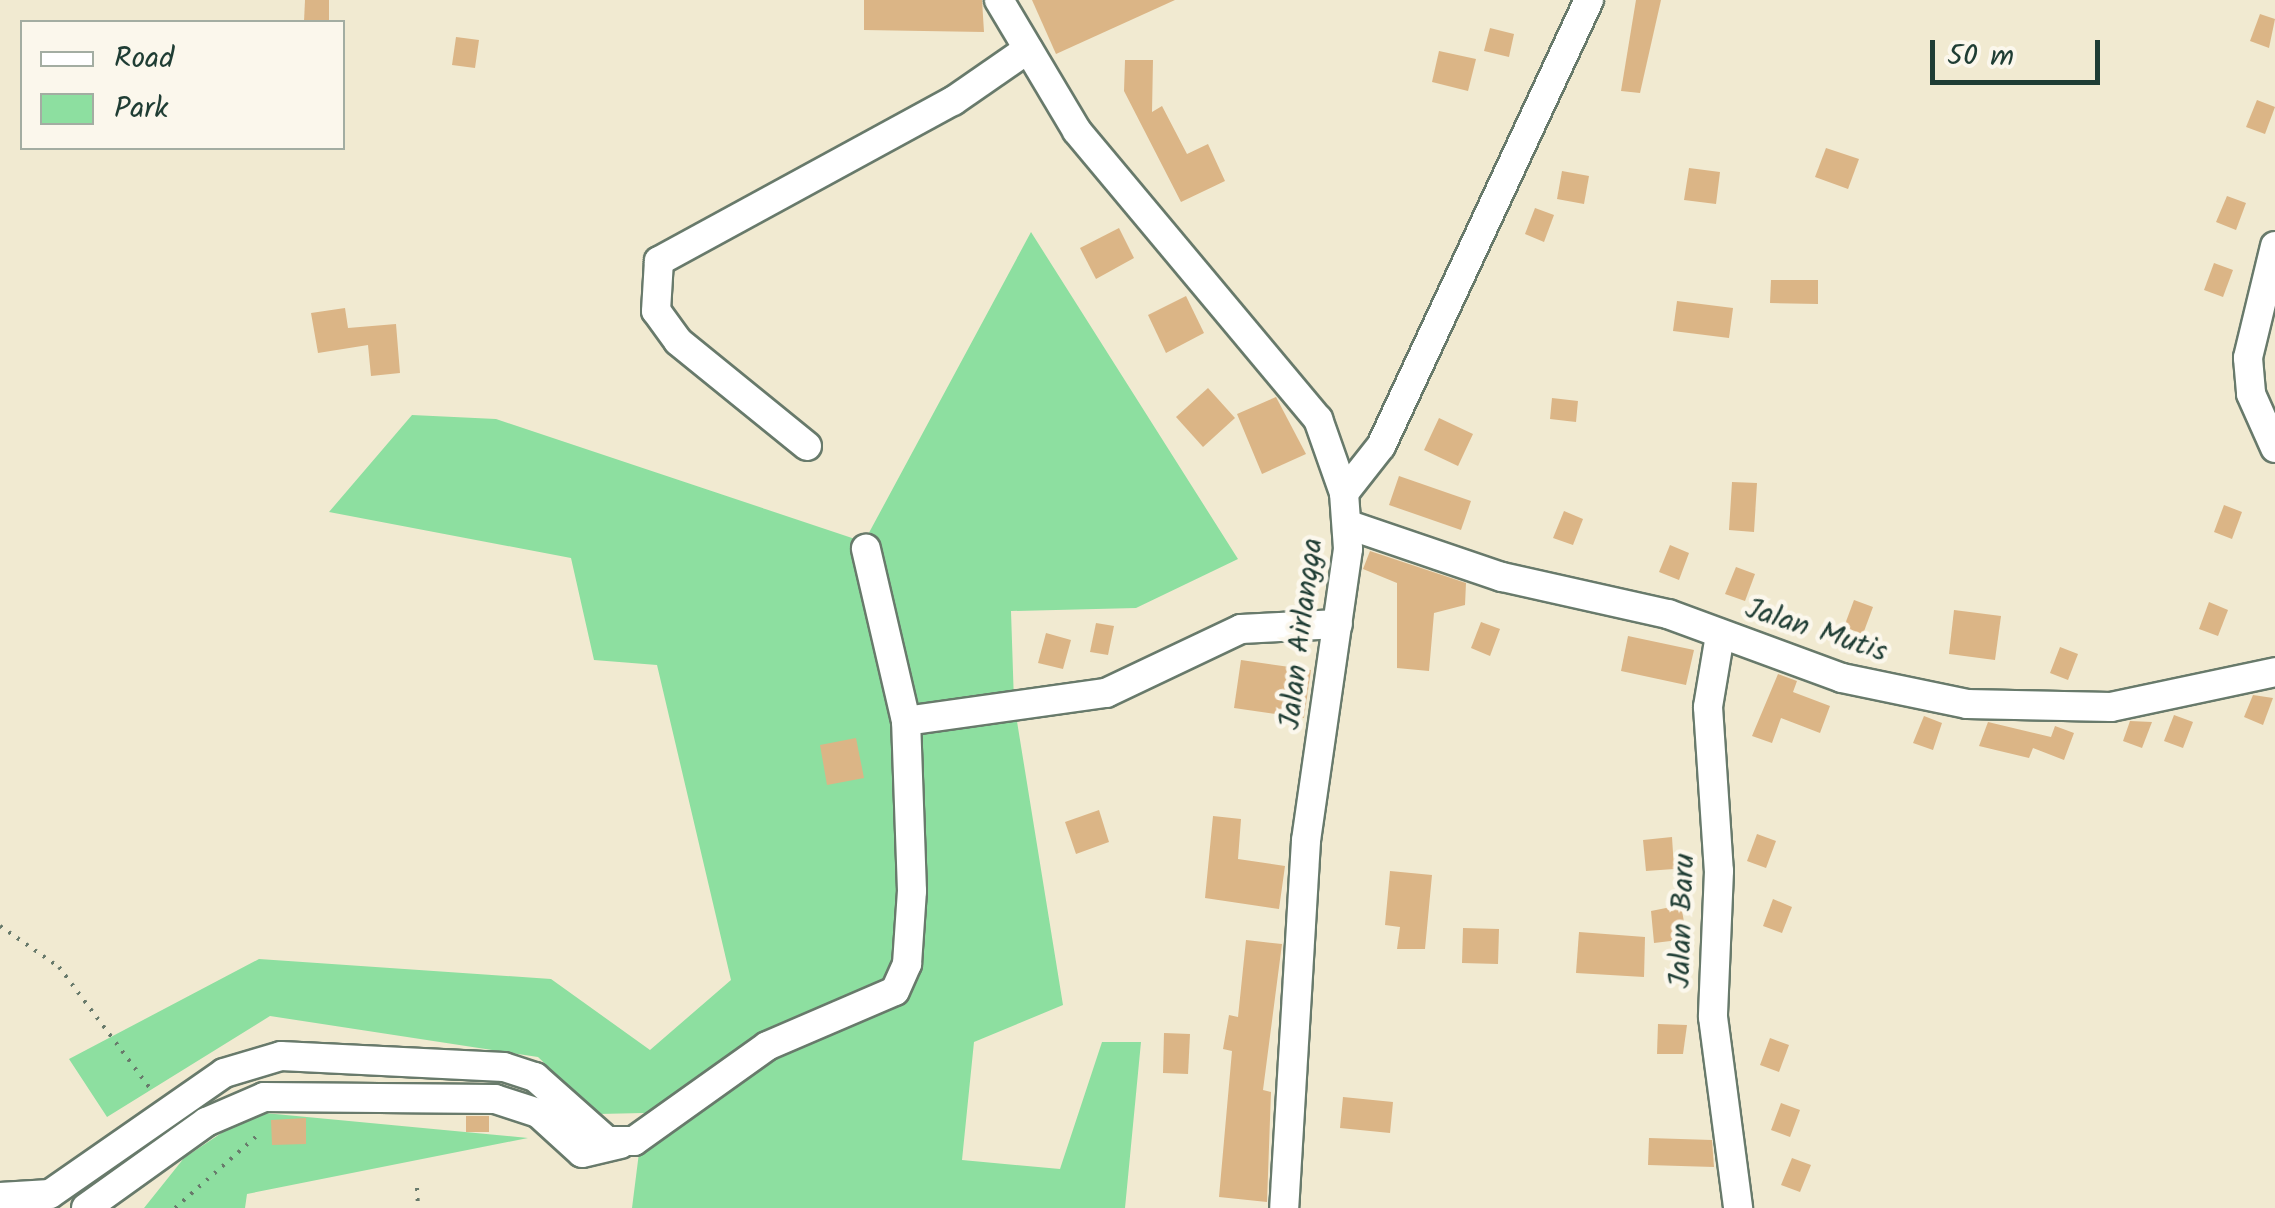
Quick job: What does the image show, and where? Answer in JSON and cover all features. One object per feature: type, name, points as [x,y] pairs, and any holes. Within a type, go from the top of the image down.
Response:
[{"type":"street","name":"Jalan Airlangga","points":[[1000,0],[1100,161],[1318,419],[1344,493],[1349,525],[1306,841],[1284,1208]]},
{"type":"street","points":[[1344,493],[1381,446],[1589,0]]},
{"type":"street","points":[[807,446],[678,341],[656,311],[659,261],[952,101],[1028,49]]},
{"type":"street","points":[[2275,246],[2248,358],[2251,394],[2275,448]]},
{"type":"street","name":"Jalan Mutis","points":[[1349,525],[1720,635],[1842,678],[2027,708],[2111,707],[2275,672]]},
{"type":"street","points":[[86,1208],[206,1122],[264,1097],[495,1100],[538,1114],[582,1153],[620,1144],[657,1131],[767,1046],[902,982],[912,891],[906,721],[866,549]]},
{"type":"street","points":[[906,721],[1106,693],[1241,629],[1338,624]]},
{"type":"street","name":"Jalan Baru","points":[[1720,635],[1708,706],[1719,871],[1713,1017],[1738,1208]]},
{"type":"street","points":[[0,1197],[50,1194],[166,1110],[256,1061],[366,1056],[535,1077],[592,1131],[620,1144]]},
{"type":"path","points":[[0,926],[59,967],[166,1110]]},
{"type":"path","points":[[176,1208],[260,1134]]},
{"type":"path","points":[[418,1188],[418,1208]]},
{"type":"green space","points":[[1031,232],[1238,559],[1136,608],[1011,611],[1014,703],[1063,1005],[974,1042],[962,1160],[1060,1169],[1102,1042],[1141,1042],[1125,1208],[632,1208],[644,1113],[598,1114],[538,1057],[270,1016],[107,1117],[69,1059],[259,959],[551,979],[650,1050],[731,980],[657,665],[594,660],[571,558],[329,512],[412,415],[496,419],[864,542]]},
{"type":"green space","points":[[253,1112],[528,1138],[247,1194],[245,1208],[144,1208],[184,1158]]},
{"type":"building","points":[[305,0],[329,0],[329,20],[304,20]]},
{"type":"building","points":[[864,0],[982,0],[984,32],[864,30]]},
{"type":"building","points":[[1032,0],[1175,0],[1056,54]]},
{"type":"building","points":[[1636,0],[1661,0],[1640,93],[1621,91]]},
{"type":"building","points":[[2260,14],[2275,19],[2269,48],[2250,41]]},
{"type":"building","points":[[1490,28],[1514,34],[1509,57],[1484,51]]},
{"type":"building","points":[[456,37],[479,40],[475,68],[452,65]]},
{"type":"building","points":[[1439,51],[1476,59],[1468,91],[1432,82]]},
{"type":"building","points":[[1125,60],[1153,60],[1152,112],[1162,106],[1187,154],[1208,144],[1225,181],[1181,202],[1124,91]]},
{"type":"building","points":[[2257,100],[2275,107],[2265,134],[2246,127]]},
{"type":"building","points":[[1826,148],[1859,159],[1848,189],[1815,177]]},
{"type":"building","points":[[1689,168],[1720,172],[1716,204],[1684,200]]},
{"type":"building","points":[[1562,171],[1589,176],[1584,204],[1557,199]]},
{"type":"building","points":[[2227,196],[2246,203],[2236,230],[2216,222]]},
{"type":"building","points":[[1535,208],[1554,215],[1544,242],[1525,234]]},
{"type":"building","points":[[1119,228],[1134,258],[1096,279],[1080,248]]},
{"type":"building","points":[[2214,263],[2233,270],[2223,297],[2204,290]]},
{"type":"building","points":[[1771,280],[1818,280],[1818,304],[1770,303]]},
{"type":"building","points":[[1186,296],[1204,333],[1166,353],[1148,315]]},
{"type":"building","points":[[1677,301],[1733,308],[1729,338],[1673,331]]},
{"type":"building","points":[[345,308],[348,328],[396,324],[400,373],[371,376],[368,345],[318,353],[311,313]]},
{"type":"building","points":[[1208,388],[1235,418],[1203,447],[1176,417]]},
{"type":"building","points":[[1276,397],[1306,454],[1262,474],[1237,414]]},
{"type":"building","points":[[1552,398],[1578,401],[1576,422],[1550,419]]},
{"type":"building","points":[[1439,418],[1473,434],[1458,466],[1424,450]]},
{"type":"building","points":[[1399,476],[1471,501],[1461,530],[1389,505]]},
{"type":"building","points":[[1732,482],[1757,483],[1754,532],[1729,530]]},
{"type":"building","points":[[2224,505],[2242,512],[2232,539],[2214,532]]},
{"type":"building","points":[[1564,511],[1583,519],[1573,545],[1553,538]]},
{"type":"building","points":[[1670,545],[1689,553],[1679,580],[1659,572]]},
{"type":"building","points":[[1370,551],[1466,583],[1465,605],[1434,613],[1429,671],[1397,668],[1397,583],[1363,569]]},
{"type":"building","points":[[1736,567],[1755,574],[1745,601],[1725,594]]},
{"type":"building","points":[[1854,600],[1873,607],[1863,634],[1844,627]]},
{"type":"building","points":[[2209,602],[2228,610],[2218,636],[2199,629]]},
{"type":"building","points":[[1954,610],[2001,616],[1995,660],[1949,654]]},
{"type":"building","points":[[1481,622],[1500,629],[1490,656],[1471,648]]},
{"type":"building","points":[[1096,623],[1114,626],[1108,655],[1090,652]]},
{"type":"building","points":[[1046,633],[1071,640],[1063,669],[1038,663]]},
{"type":"building","points":[[1628,636],[1694,650],[1686,685],[1621,671]]},
{"type":"building","points":[[2060,647],[2078,654],[2068,680],[2050,673]]},
{"type":"building","points":[[1241,660],[1311,670],[1304,718],[1234,708]]},
{"type":"building","points":[[1778,674],[1797,681],[1793,692],[1830,706],[1820,733],[1781,718],[1772,743],[1752,736]]},
{"type":"building","points":[[2253,695],[2273,698],[2263,725],[2244,717]]},
{"type":"building","points":[[2174,715],[2193,722],[2183,748],[2164,741]]},
{"type":"building","points":[[1924,716],[1942,723],[1933,750],[1913,743]]},
{"type":"building","points":[[2130,721],[2152,722],[2142,748],[2123,741]]},
{"type":"building","points":[[1988,722],[2051,737],[2055,726],[2074,733],[2064,760],[2033,748],[2029,758],[1979,746]]},
{"type":"building","points":[[856,738],[864,778],[827,785],[820,745]]},
{"type":"building","points":[[1099,810],[1109,842],[1076,854],[1065,822]]},
{"type":"building","points":[[1213,816],[1241,819],[1238,859],[1285,866],[1279,909],[1205,898]]},
{"type":"building","points":[[1757,834],[1776,841],[1766,868],[1747,861]]},
{"type":"building","points":[[1672,837],[1674,869],[1646,871],[1643,840]]},
{"type":"building","points":[[1390,871],[1432,875],[1425,949],[1397,949],[1400,927],[1385,925]]},
{"type":"building","points":[[1773,899],[1792,907],[1782,933],[1763,926]]},
{"type":"building","points":[[1681,905],[1687,939],[1654,943],[1651,911]]},
{"type":"building","points":[[1463,928],[1499,929],[1498,964],[1462,963]]},
{"type":"building","points":[[1579,932],[1645,937],[1644,977],[1576,973]]},
{"type":"building","points":[[1246,940],[1282,944],[1263,1090],[1271,1092],[1267,1202],[1219,1197],[1232,1051],[1223,1049],[1229,1015],[1238,1017]]},
{"type":"building","points":[[1658,1024],[1687,1025],[1683,1054],[1657,1054]]},
{"type":"building","points":[[1164,1033],[1190,1034],[1188,1074],[1163,1073]]},
{"type":"building","points":[[1770,1038],[1789,1045],[1779,1072],[1760,1065]]},
{"type":"building","points":[[1343,1097],[1393,1102],[1390,1133],[1340,1128]]},
{"type":"building","points":[[1781,1103],[1800,1110],[1790,1137],[1771,1130]]},
{"type":"building","points":[[466,1116],[489,1116],[489,1132],[466,1132]]},
{"type":"building","points":[[306,1118],[306,1144],[272,1145],[271,1120]]},
{"type":"building","points":[[1649,1138],[1712,1140],[1714,1167],[1648,1165]]},
{"type":"building","points":[[1792,1158],[1811,1165],[1800,1192],[1781,1185]]}]
